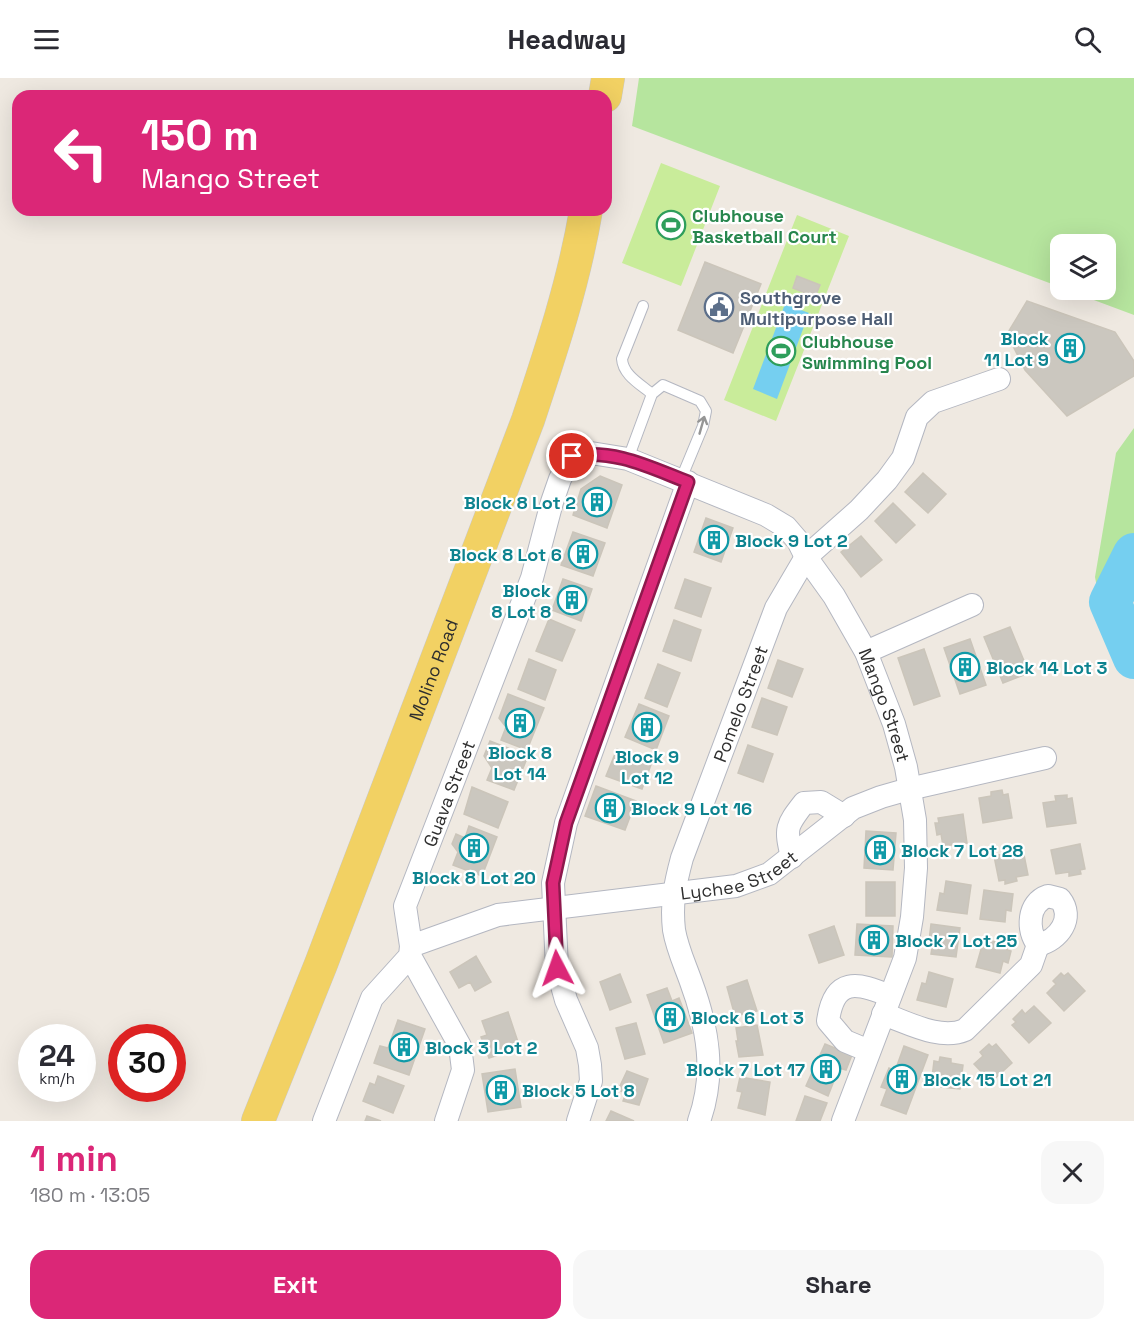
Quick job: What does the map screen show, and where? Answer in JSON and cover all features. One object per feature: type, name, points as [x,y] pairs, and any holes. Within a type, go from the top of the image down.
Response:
[{"type":"main road","name":"Molino Road","points":[[258,1121],[321,964],[528,420],[550,355],[579,252],[585,216]]},
{"type":"street","name":"Pomelo Street","points":[[699,1121],[706,1097],[709,1056],[700,1006],[674,930],[673,894],[682,858],[776,608],[806,557],[859,510],[903,458],[917,417],[933,402],[999,379]]},
{"type":"street","name":"Mango Street","points":[[572,456],[591,453],[628,459],[766,515],[786,527],[798,541],[806,557],[834,596],[866,652],[894,724],[906,767],[915,820],[916,868],[912,917],[905,958],[843,1121]]},
{"type":"street","name":"Guava Street","points":[[411,951],[405,906],[532,578],[552,502],[560,479],[572,456]]},
{"type":"street","points":[[578,1121],[591,1081],[590,1065],[587,1048],[566,1000],[557,968],[553,883],[566,823],[685,481]]},
{"type":"street","points":[[866,652],[972,605]]},
{"type":"street","name":"Lychee Street","points":[[411,951],[498,915],[736,886],[769,874],[853,808],[909,789],[1045,758]]},
{"type":"street","points":[[792,857],[787,834],[790,821],[804,803],[820,802],[844,816]]},
{"type":"street","points":[[869,1051],[845,1041],[828,1021],[830,1003],[843,988],[868,987],[887,1005],[938,1032],[955,1034],[965,1030],[1031,965],[1038,945]]},
{"type":"street","points":[[324,1121],[372,998],[411,951],[460,1046],[463,1070],[446,1121]]},
{"type":"lane","points":[[643,306],[622,359],[622,366],[625,372],[652,394]]},
{"type":"lane","points":[[628,459],[652,394],[663,385],[700,402],[706,411],[685,481]]},
{"type":"green space","points":[[639,78],[1134,78],[1134,315],[1094,300],[1116,300],[1116,234],[1050,234],[1050,283],[632,126]]},
{"type":"green space","name":"Clubhouse Basketball Court","points":[[661,163],[720,186],[681,286],[622,263]]},
{"type":"green space","points":[[797,215],[849,236],[776,421],[724,400]]},
{"type":"green space","points":[[1134,428],[1134,586],[1119,604],[1134,624],[1134,676],[1121,656],[1102,615],[1095,577],[1116,453]]},
{"type":"water","name":"Clubhouse Swimming Pool","points":[[785,304],[809,313],[777,399],[753,389]]},
{"type":"building","name":"Southgrove Multipurpose Hall","points":[[705,262],[761,284],[733,353],[678,330]]},
{"type":"building","points":[[797,276],[820,285],[815,297],[793,288]]},
{"type":"building","name":"Block 11 Lot 9","points":[[1027,301],[1115,332],[1134,361],[1134,376],[1067,416],[1025,370],[1007,334]]},
{"type":"building","points":[[923,473],[946,494],[928,513],[905,492]]},
{"type":"building","name":"Block 8 Lot 2","points":[[600,476],[622,485],[607,528],[573,515],[581,489]]},
{"type":"building","points":[[893,503],[915,525],[896,543],[875,521]]},
{"type":"building","name":"Block 9 Lot 2","points":[[706,518],[733,528],[721,562],[694,552]]},
{"type":"building","name":"Block 8 Lot 6","points":[[573,532],[605,543],[593,576],[561,565]]},
{"type":"building","points":[[861,536],[882,560],[861,577],[841,552]]},
{"type":"building","name":"Block 8 Lot 8","points":[[563,579],[592,589],[581,621],[552,610]]},
{"type":"building","points":[[685,579],[711,588],[701,617],[675,608]]},
{"type":"building","points":[[549,619],[575,630],[562,661],[536,651]]},
{"type":"building","points":[[674,620],[701,630],[691,661],[663,651]]},
{"type":"building","points":[[1010,627],[1029,673],[1003,683],[984,637]]},
{"type":"building","name":"Block 14 Lot 3","points":[[970,639],[986,685],[960,694],[944,648]]},
{"type":"building","points":[[924,649],[940,696],[914,705],[898,658]]},
{"type":"building","points":[[529,659],[556,670],[545,700],[518,689]]},
{"type":"building","points":[[778,660],[803,669],[792,697],[768,688]]},
{"type":"building","points":[[658,664],[680,673],[667,707],[645,698]]},
{"type":"building","name":"Block 8 Lot 14","points":[[508,694],[544,708],[527,750],[501,740],[506,727],[499,718]]},
{"type":"building","points":[[762,698],[787,707],[777,735],[752,727]]},
{"type":"building","name":"Block 9 Lot 12","points":[[639,704],[669,716],[656,750],[625,737]]},
{"type":"building","points":[[490,741],[528,756],[514,790],[487,780],[492,768],[484,756]]},
{"type":"building","points":[[748,745],[773,754],[763,782],[738,773]]},
{"type":"building","points":[[617,749],[652,762],[642,789],[606,776]]},
{"type":"building","name":"Block 9 Lot 16","points":[[596,786],[636,801],[625,830],[585,816]]},
{"type":"building","points":[[472,787],[508,802],[498,828],[464,814]]},
{"type":"building","points":[[1002,790],[1003,795],[1008,794],[1012,818],[983,823],[979,798],[991,796],[991,792]]},
{"type":"building","points":[[1067,795],[1067,799],[1072,798],[1076,823],[1047,827],[1043,803],[1056,801],[1055,796]]},
{"type":"building","points":[[963,814],[967,843],[943,846],[941,834],[937,835],[935,823],[939,823],[938,818]]},
{"type":"building","name":"Block 8 Lot 20","points":[[469,826],[497,837],[482,876],[453,865],[458,852],[452,844],[456,834],[465,838]]},
{"type":"building","name":"Block 7 Lot 28","points":[[866,831],[896,833],[893,870],[864,868]]},
{"type":"building","points":[[1080,844],[1085,869],[1080,870],[1081,874],[1069,876],[1069,872],[1056,874],[1051,850]]},
{"type":"building","points":[[1023,850],[1028,875],[1016,877],[1017,881],[1005,884],[1005,880],[999,881],[994,856]]},
{"type":"building","points":[[946,881],[971,885],[967,914],[937,910],[940,893],[944,894]]},
{"type":"building","points":[[866,882],[895,882],[895,916],[866,916]]},
{"type":"building","points":[[984,890],[1013,894],[1011,911],[1006,910],[1005,922],[980,919]]},
{"type":"building","name":"Block 7 Lot 25","points":[[857,924],[893,926],[892,957],[855,955]]},
{"type":"building","points":[[931,924],[960,928],[956,957],[931,954],[933,941],[929,941]]},
{"type":"building","points":[[834,926],[844,955],[819,963],[809,935]]},
{"type":"building","points":[[984,939],[1008,945],[1007,950],[1011,951],[1008,963],[1003,961],[1000,973],[976,967]]},
{"type":"building","points":[[476,956],[491,982],[475,991],[470,982],[459,988],[450,972]]},
{"type":"building","points":[[929,972],[953,979],[946,1007],[917,1000],[922,983],[926,984]]},
{"type":"building","points":[[1061,973],[1064,976],[1068,973],[1085,991],[1064,1011],[1047,993],[1056,984],[1053,981]]},
{"type":"building","points":[[620,974],[631,1002],[610,1010],[600,982]]},
{"type":"building","points":[[747,980],[757,1011],[735,1016],[727,987]]},
{"type":"building","name":"Block 6 Lot 3","points":[[667,988],[672,1001],[679,998],[692,1033],[664,1043],[647,995]]},
{"type":"building","points":[[1034,1006],[1051,1023],[1029,1043],[1012,1025],[1016,1022],[1013,1019],[1022,1010],[1025,1014]]},
{"type":"building","points":[[508,1012],[520,1048],[489,1058],[481,1037],[487,1035],[482,1021]]},
{"type":"building","name":"Block 3 Lot 2","points":[[398,1020],[425,1029],[409,1075],[374,1063],[380,1046],[388,1048]]},
{"type":"building","points":[[636,1023],[645,1054],[625,1059],[616,1028]]},
{"type":"building","points":[[757,1025],[763,1055],[739,1057],[736,1028]]},
{"type":"building","name":"Block 7 Lot 17","points":[[825,1044],[852,1055],[846,1070],[839,1068],[828,1096],[806,1086]]},
{"type":"building","points":[[989,1044],[992,1047],[996,1044],[1012,1063],[991,1082],[974,1064],[983,1056],[980,1052]]},
{"type":"building","name":"Block 15 Lot 21","points":[[904,1046],[928,1055],[906,1114],[881,1105],[887,1089],[881,1087],[889,1068],[895,1071]]},
{"type":"building","points":[[940,1057],[951,1059],[951,1063],[963,1065],[960,1089],[931,1086],[934,1061],[939,1062]]},
{"type":"building","name":"Block 5 Lot 8","points":[[515,1069],[521,1107],[488,1112],[482,1074]]},
{"type":"building","points":[[627,1071],[648,1079],[639,1105],[623,1101],[626,1093],[618,1090]]},
{"type":"building","points":[[378,1076],[404,1086],[393,1113],[363,1101],[370,1083],[375,1085]]},
{"type":"building","points":[[740,1077],[770,1082],[765,1115],[738,1108],[742,1092],[737,1091]]},
{"type":"building","points":[[805,1096],[827,1103],[820,1121],[796,1121]]},
{"type":"building","points":[[611,1111],[634,1121],[606,1121]]},
{"type":"building","points":[[367,1116],[381,1121],[365,1121]]},
{"type":"waterway","points":[[1134,554],[1110,602],[1134,658]]},
{"type":"place","name":"Clubhouse Basketball Court","points":[[671,225]]},
{"type":"place","name":"Southgrove Multipurpose Hall","points":[[719,307]]},
{"type":"place","name":"Block 11 Lot 9","points":[[1070,348]]},
{"type":"place","name":"Clubhouse Swimming Pool","points":[[781,351]]},
{"type":"place","name":"Block 8 Lot 2","points":[[597,502]]},
{"type":"place","name":"Block 9 Lot 2","points":[[714,540]]},
{"type":"place","name":"Block 8 Lot 6","points":[[583,554]]},
{"type":"place","name":"Block 8 Lot 8","points":[[572,600]]},
{"type":"place","name":"Block 14 Lot 3","points":[[965,667]]},
{"type":"place","name":"Block 8 Lot 14","points":[[520,723]]},
{"type":"place","name":"Block 9 Lot 12","points":[[647,727]]},
{"type":"place","name":"Block 9 Lot 16","points":[[610,808]]},
{"type":"place","name":"Block 8 Lot 20","points":[[474,848]]},
{"type":"place","name":"Block 7 Lot 28","points":[[880,850]]},
{"type":"place","name":"Block 7 Lot 25","points":[[874,940]]},
{"type":"place","name":"Block 6 Lot 3","points":[[670,1017]]},
{"type":"place","name":"Block 3 Lot 2","points":[[404,1047]]},
{"type":"place","name":"Block 7 Lot 17","points":[[826,1069]]},
{"type":"place","name":"Block 15 Lot 21","points":[[902,1079]]},
{"type":"place","name":"Block 5 Lot 8","points":[[501,1090]]},
{"type":"route","points":[[557,968],[553,883],[566,823],[688,482],[628,459],[591,453],[572,456]]}]
